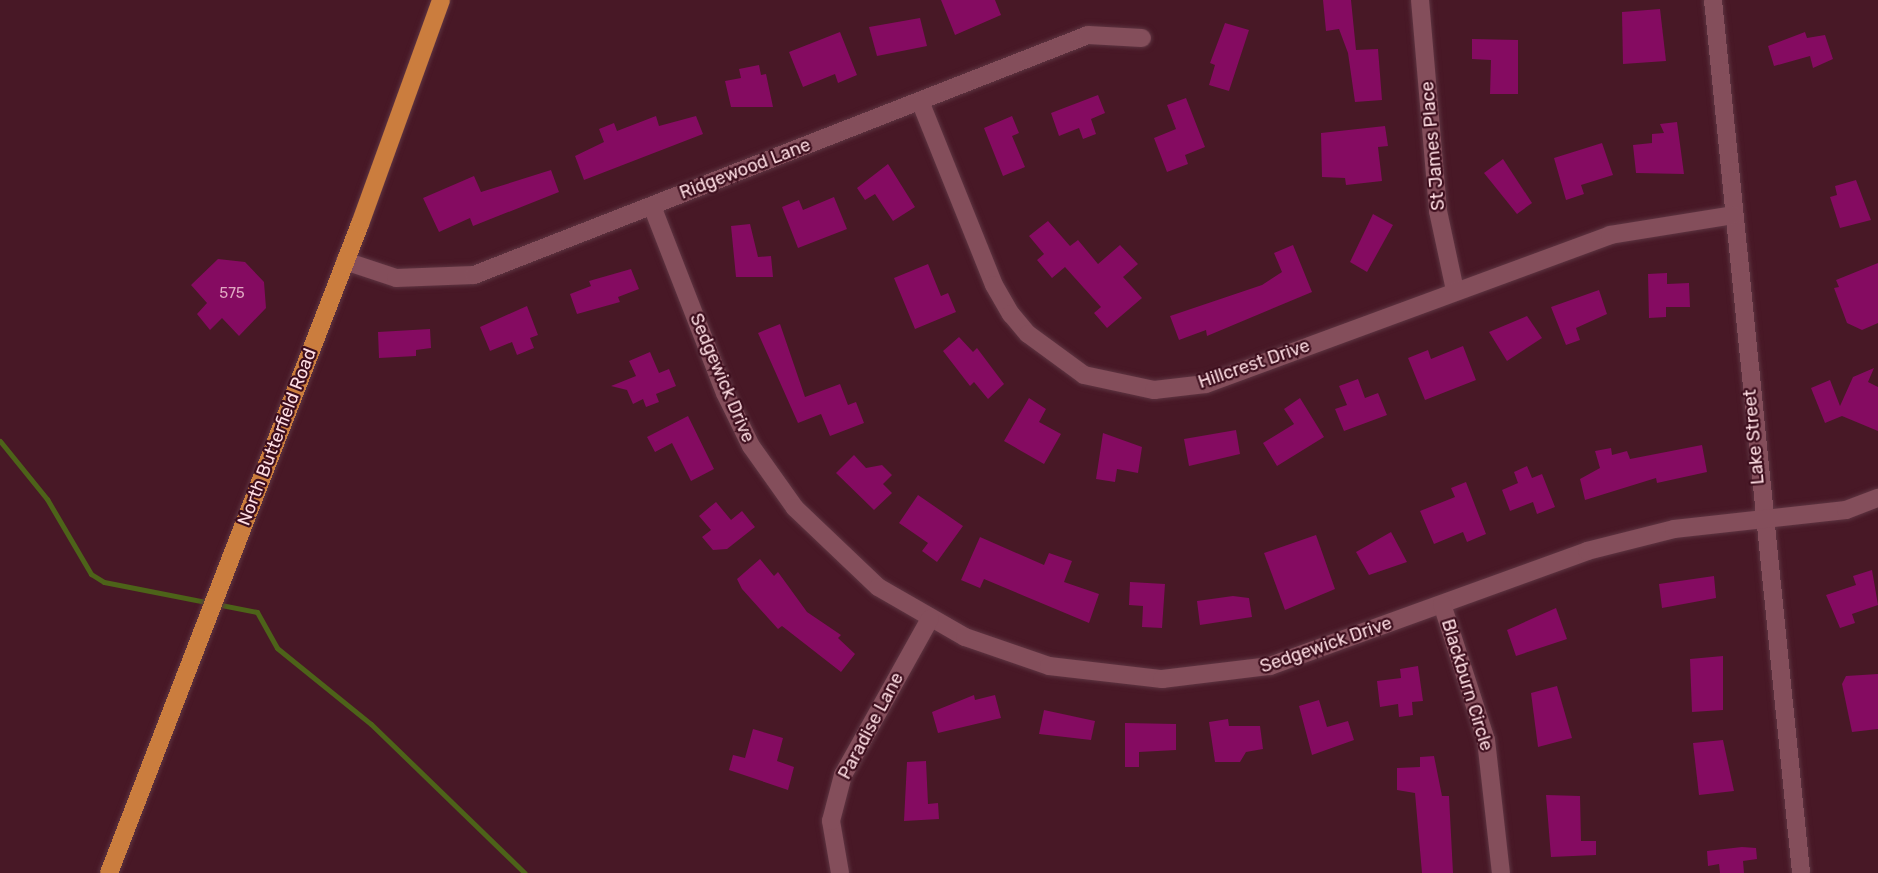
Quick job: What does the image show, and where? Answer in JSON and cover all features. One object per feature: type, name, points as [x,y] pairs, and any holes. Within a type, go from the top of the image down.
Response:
[{"type":"main road","name":"North Butterfield Road","points":[[109,873],[345,261],[441,0]]},
{"type":"street","name":"St James Place","points":[[1420,0],[1438,211],[1455,290]]},
{"type":"street","name":"Lake Street","points":[[1713,0],[1762,518],[1801,873]]},
{"type":"street","name":"Ridgewood Lane","points":[[345,261],[396,278],[474,275],[1088,35],[1142,38]]},
{"type":"street","name":"Hillcrest Drive","points":[[920,100],[994,285],[1011,314],[1059,360],[1106,382],[1154,390],[1206,384],[1455,290],[1610,235],[1733,215]]},
{"type":"street","name":"Sedgewick Drive","points":[[652,206],[725,393],[765,468],[828,545],[878,587],[930,619],[1039,663],[1102,676],[1162,679],[1270,666],[1587,551],[1674,529],[1846,510],[1878,498]]},
{"type":"street","name":"Blackburn Circle","points":[[1442,604],[1486,740],[1502,873]]},
{"type":"street","name":"Paradise Lane","points":[[840,873],[831,834],[843,775],[930,619]]},
{"type":"building","points":[[941,0],[995,0],[1001,15],[955,35]]},
{"type":"building","points":[[1323,0],[1351,0],[1356,50],[1378,49],[1382,100],[1355,102],[1348,53],[1339,29],[1326,31]]},
{"type":"building","points":[[1660,9],[1666,61],[1623,64],[1622,12]]},
{"type":"building","points":[[920,18],[927,46],[877,56],[869,27]]},
{"type":"building","points":[[1225,23],[1249,30],[1229,91],[1209,85],[1215,65],[1210,63]]},
{"type":"building","points":[[840,32],[857,75],[838,83],[835,74],[803,87],[789,52]]},
{"type":"building","points":[[1805,32],[1807,38],[1825,35],[1833,59],[1813,68],[1810,56],[1774,66],[1768,46]]},
{"type":"building","points":[[1472,39],[1518,40],[1518,94],[1490,94],[1491,60],[1472,59]]},
{"type":"building","points":[[759,65],[761,75],[766,74],[773,107],[731,107],[725,81],[741,78],[739,69]]},
{"type":"building","points":[[1098,95],[1105,113],[1091,119],[1096,134],[1083,139],[1079,128],[1059,136],[1051,113]]},
{"type":"building","points":[[1186,98],[1205,147],[1185,155],[1188,164],[1167,172],[1154,138],[1176,129],[1167,105]]},
{"type":"building","points":[[656,116],[659,126],[696,116],[703,134],[584,180],[575,156],[604,142],[599,129],[614,123],[617,131]]},
{"type":"building","points":[[1012,116],[1019,133],[1012,136],[1025,167],[1003,176],[984,128]]},
{"type":"building","points":[[1677,122],[1684,174],[1636,173],[1633,145],[1652,143],[1652,134],[1664,133],[1660,124]]},
{"type":"building","points":[[1385,126],[1388,146],[1378,147],[1382,181],[1346,185],[1345,178],[1322,177],[1321,133]]},
{"type":"building","points":[[1602,143],[1613,175],[1581,185],[1584,194],[1566,200],[1554,158]]},
{"type":"building","points":[[1503,159],[1532,203],[1517,214],[1484,173]]},
{"type":"building","points":[[888,164],[915,207],[893,221],[875,194],[865,200],[857,188]]},
{"type":"building","points":[[551,170],[559,192],[473,226],[470,218],[439,232],[423,198],[474,176],[481,192]]},
{"type":"building","points":[[1856,180],[1871,220],[1840,228],[1830,197],[1837,195],[1835,186]]},
{"type":"building","points":[[834,197],[847,229],[798,248],[782,207],[799,200],[803,210]]},
{"type":"building","points":[[1373,214],[1393,225],[1367,272],[1350,262]]},
{"type":"building","points":[[1048,221],[1070,246],[1078,240],[1098,264],[1120,245],[1138,264],[1123,277],[1142,298],[1107,328],[1094,313],[1101,307],[1065,267],[1052,278],[1037,260],[1044,254],[1029,236]]},
{"type":"building","points":[[750,224],[758,257],[771,256],[773,277],[736,277],[731,226]]},
{"type":"building","points":[[1293,245],[1312,292],[1207,336],[1206,330],[1179,340],[1170,316],[1262,285],[1282,272],[1274,253]]},
{"type":"building","points":[[218,259],[245,262],[264,282],[266,308],[239,336],[222,318],[210,330],[197,314],[207,303],[191,285]]},
{"type":"building","points":[[1878,263],[1878,323],[1862,330],[1847,323],[1834,288],[1839,287],[1836,280]]},
{"type":"building","points":[[928,264],[941,296],[948,293],[956,312],[915,329],[894,278]]},
{"type":"building","points":[[631,269],[639,289],[618,297],[620,302],[577,314],[570,294],[591,286],[589,281]]},
{"type":"building","points":[[1667,273],[1667,284],[1689,283],[1690,307],[1666,307],[1666,317],[1649,318],[1648,274]]},
{"type":"building","points":[[1599,290],[1607,314],[1576,328],[1580,340],[1566,345],[1551,307]]},
{"type":"building","points":[[527,306],[538,335],[530,338],[534,348],[517,355],[512,342],[490,351],[480,327]]},
{"type":"building","points":[[1527,316],[1542,338],[1507,361],[1489,332]]},
{"type":"building","points":[[780,324],[805,397],[840,384],[848,405],[856,402],[864,423],[830,436],[821,414],[798,423],[758,333]]},
{"type":"building","points":[[430,329],[431,348],[416,350],[416,356],[379,358],[378,332]]},
{"type":"building","points":[[959,337],[973,352],[977,348],[1004,384],[988,399],[974,382],[970,386],[943,351]]},
{"type":"building","points":[[1463,346],[1476,380],[1425,400],[1408,358],[1428,350],[1431,359]]},
{"type":"building","points":[[650,352],[659,373],[669,369],[676,386],[656,394],[659,402],[646,407],[643,399],[633,404],[627,390],[611,386],[636,376],[629,361]]},
{"type":"building","points":[[1874,368],[1868,382],[1878,387],[1878,431],[1842,416],[1825,423],[1811,388],[1830,380],[1840,406],[1853,377]]},
{"type":"building","points":[[1358,379],[1365,398],[1378,393],[1387,415],[1344,431],[1335,409],[1347,405],[1339,386]]},
{"type":"building","points":[[1029,398],[1046,409],[1039,422],[1061,434],[1044,464],[1004,441]]},
{"type":"building","points":[[1300,398],[1324,437],[1277,466],[1263,443],[1294,424],[1284,409]]},
{"type":"building","points":[[688,416],[714,469],[691,481],[672,443],[655,452],[647,437]]},
{"type":"building","points":[[1236,430],[1240,454],[1189,466],[1184,439]]},
{"type":"building","points":[[1103,433],[1142,447],[1138,473],[1117,469],[1115,482],[1096,479]]},
{"type":"building","points":[[1702,445],[1707,472],[1657,483],[1656,478],[1585,500],[1580,479],[1600,468],[1595,451],[1611,448],[1612,455],[1627,451],[1630,459]]},
{"type":"building","points":[[854,455],[866,468],[882,465],[892,475],[883,484],[892,493],[874,510],[836,473]]},
{"type":"building","points":[[1527,466],[1532,478],[1542,474],[1555,507],[1537,514],[1533,502],[1510,511],[1502,490],[1518,483],[1514,472]]},
{"type":"building","points":[[1466,482],[1486,534],[1467,542],[1463,532],[1434,544],[1420,511],[1455,497],[1451,488]]},
{"type":"building","points":[[918,495],[963,526],[937,562],[922,551],[928,543],[899,523]]},
{"type":"building","points":[[716,502],[731,520],[742,511],[755,527],[727,549],[713,550],[702,537],[711,530],[699,516]]},
{"type":"building","points":[[1391,532],[1407,562],[1369,575],[1356,552]]},
{"type":"building","points":[[1316,535],[1335,589],[1285,610],[1264,553]]},
{"type":"building","points":[[980,537],[1044,565],[1049,553],[1072,561],[1064,582],[1099,594],[1089,623],[984,579],[980,588],[961,580]]},
{"type":"building","points":[[760,559],[774,576],[778,572],[807,612],[841,635],[838,638],[855,654],[841,672],[782,626],[778,629],[742,589],[737,579]]},
{"type":"building","points":[[1872,570],[1878,605],[1852,614],[1855,623],[1840,628],[1826,595],[1856,585],[1853,576]]},
{"type":"building","points":[[1714,576],[1716,598],[1662,608],[1659,584]]},
{"type":"building","points":[[1130,582],[1165,584],[1162,628],[1142,627],[1143,606],[1129,605]]},
{"type":"building","points":[[1233,596],[1249,598],[1252,617],[1200,625],[1197,601]]},
{"type":"building","points":[[1556,608],[1567,639],[1516,656],[1507,630]]},
{"type":"building","points":[[1723,656],[1723,710],[1692,712],[1690,659]]},
{"type":"building","points":[[1418,666],[1423,701],[1412,702],[1413,715],[1399,717],[1398,704],[1380,707],[1377,681],[1401,678],[1400,669]]},
{"type":"building","points":[[1878,674],[1878,729],[1852,732],[1842,684],[1846,676]]},
{"type":"building","points":[[1557,686],[1572,738],[1538,747],[1531,693]]},
{"type":"building","points":[[974,695],[975,700],[995,695],[1001,718],[938,733],[932,712]]},
{"type":"building","points":[[1319,700],[1327,727],[1348,721],[1354,740],[1312,755],[1299,706]]},
{"type":"building","points":[[1044,710],[1095,721],[1091,740],[1039,734]]},
{"type":"building","points":[[1228,719],[1229,726],[1260,726],[1263,749],[1246,752],[1240,762],[1215,762],[1209,722]]},
{"type":"building","points":[[1125,723],[1176,724],[1176,750],[1139,752],[1139,767],[1125,767]]},
{"type":"building","points":[[753,729],[783,738],[777,761],[794,767],[788,790],[729,770],[733,755],[745,758]]},
{"type":"building","points":[[1723,740],[1734,791],[1699,795],[1693,743]]},
{"type":"building","points":[[1434,756],[1442,796],[1449,796],[1453,873],[1422,873],[1415,793],[1397,790],[1397,768],[1420,767],[1420,757]]},
{"type":"building","points":[[926,761],[928,804],[938,803],[939,819],[904,821],[907,762]]},
{"type":"building","points":[[1546,795],[1580,796],[1581,841],[1596,841],[1596,855],[1551,857]]},
{"type":"building","points":[[1742,847],[1756,848],[1757,859],[1743,861],[1744,873],[1720,873],[1719,864],[1708,866],[1707,851]]},
{"type":"waterway","points":[[0,441],[47,499],[91,574],[104,582],[257,612],[277,648],[371,724],[525,873]]}]
